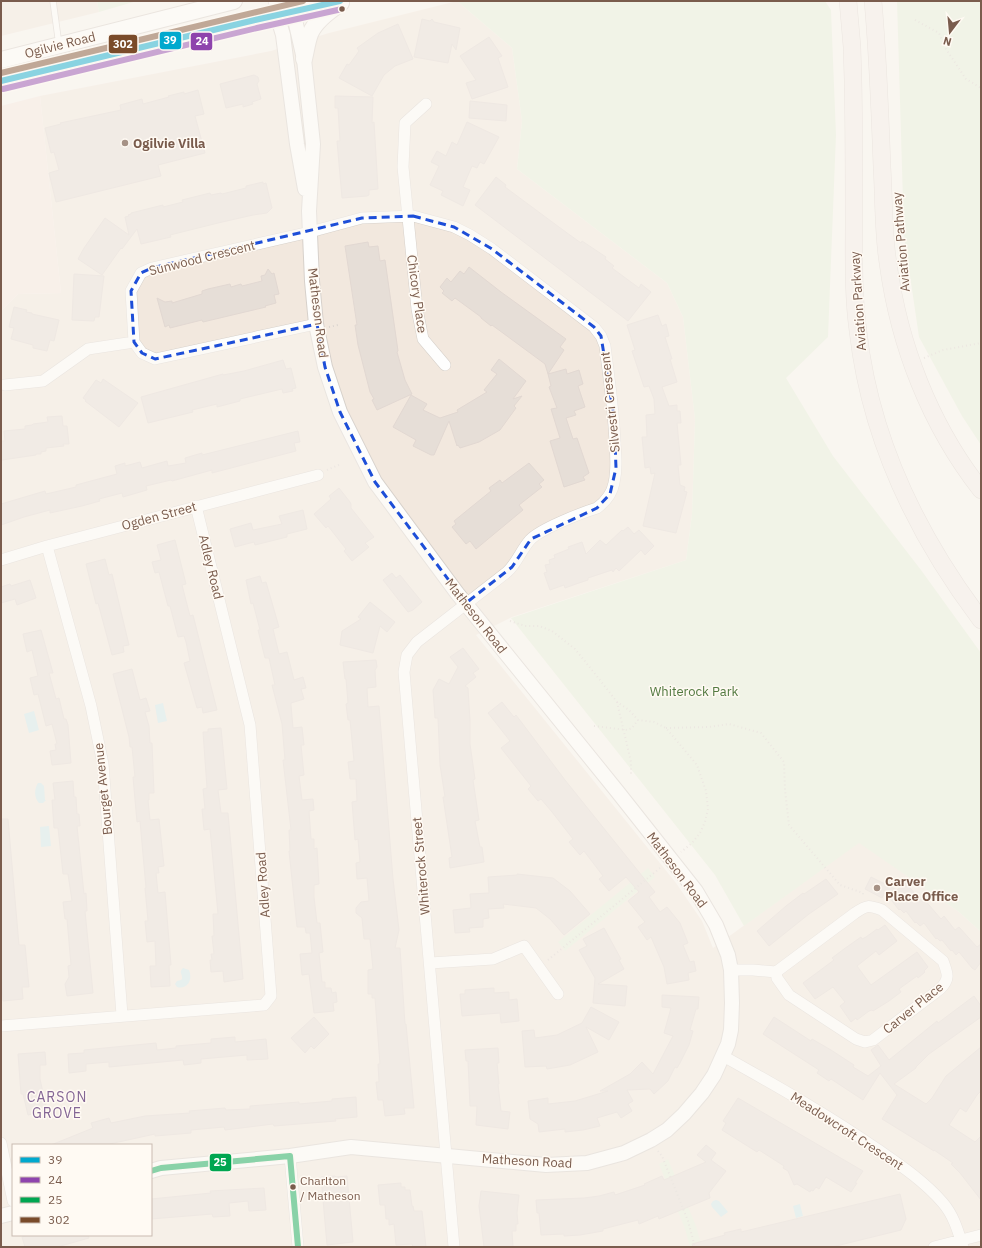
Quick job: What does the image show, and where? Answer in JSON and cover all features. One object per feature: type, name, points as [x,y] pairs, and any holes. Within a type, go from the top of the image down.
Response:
[{"type":"main road","name":"Ogilvie Road","points":[[1,60],[234,1]]},
{"type":"main road","name":"Ogilvie Road","points":[[1,81],[276,8],[340,1]]},
{"type":"main road","points":[[304,59],[310,34],[314,27],[326,13],[343,1]]},
{"type":"main road","name":"Aviation Parkway","points":[[848,1],[853,80],[856,310],[861,352],[868,390],[886,450],[907,502],[936,555],[981,620]]},
{"type":"main road","points":[[873,1],[879,76],[886,247],[893,294],[909,351],[925,396],[948,441],[981,490]]},
{"type":"street","name":"Matheson Road","points":[[152,1171],[161,1168],[290,1156],[351,1147],[546,1165],[587,1163],[624,1153],[651,1140],[667,1130],[684,1114],[714,1075],[728,1044],[731,1030],[732,970],[728,955],[716,925],[696,891],[457,593],[375,482],[340,412],[325,367],[316,324],[312,281],[309,211],[313,144],[304,59],[292,6]]},
{"type":"street","name":"Matheson Road","points":[[276,8],[283,35],[297,144],[309,211]]},
{"type":"street","name":"Chicory Place","points":[[426,104],[405,123],[403,167],[417,309],[423,339],[445,365]]},
{"type":"street","name":"Silvestri Crescent","points":[[310,232],[362,218],[408,216],[430,220],[454,227],[492,249],[594,327],[601,336],[604,346],[614,417],[616,468],[614,484],[610,494],[603,504],[597,508],[540,532],[531,539],[507,572],[466,603]]},
{"type":"street","name":"Sunwood Crescent","points":[[134,342],[131,291],[141,272],[152,268],[310,232]]},
{"type":"street","points":[[5,385],[43,381],[88,349],[134,342],[142,353],[155,359],[316,324]]},
{"type":"street","name":"Ogden Street","points":[[1,560],[47,546],[196,506],[318,475]]},
{"type":"street","name":"Adley Road","points":[[1,1026],[122,1015],[264,1005],[272,996],[250,725],[196,506]]},
{"type":"street","name":"Bourget Avenue","points":[[47,546],[91,706],[102,764],[122,1015]]},
{"type":"street","name":"Whiterock Street","points":[[454,1247],[404,672],[407,655],[417,642],[466,603]]},
{"type":"street","name":"Carver Place","points":[[776,972],[777,978],[789,995],[856,1039],[865,1042],[873,1040],[940,990],[947,982],[947,972],[943,961],[882,910],[872,906],[864,907]]},
{"type":"street","points":[[732,970],[776,972],[864,907]]},
{"type":"street","points":[[430,963],[493,959],[524,946],[558,994]]},
{"type":"street","name":"Meadowcroft Crescent","points":[[723,1056],[852,1132],[910,1172],[943,1204],[954,1219],[962,1244]]},
{"type":"street","points":[[1,1143],[12,1196]]},
{"type":"street","points":[[290,1156],[298,1247]]},
{"type":"street","points":[[1,1216],[12,1213]]},
{"type":"street","points":[[934,1247],[962,1244],[981,1235]]},
{"type":"lane","points":[[53,1],[59,45]]},
{"type":"path","points":[[915,20],[939,33],[946,50],[966,80],[981,88]]},
{"type":"path","points":[[924,358],[943,350],[981,343]]},
{"type":"path","points":[[921,353],[926,365]]},
{"type":"path","points":[[510,621],[525,626],[539,626],[552,630],[574,649],[617,702],[629,710],[638,720],[654,722],[666,728],[696,765],[706,791],[708,809],[705,822],[700,833],[692,843],[680,853]]},
{"type":"path","points":[[617,702],[631,762],[631,774]]},
{"type":"path","points":[[594,726],[627,730],[632,728],[638,720]]},
{"type":"path","points":[[666,728],[729,724],[761,733],[784,762],[784,790],[789,825],[840,885],[863,893],[864,907]]},
{"type":"path","points":[[539,967],[662,866]]},
{"type":"path","points":[[651,1140],[662,1156],[688,1221],[695,1247]]},
{"type":"highlighted area","points":[[413,216],[454,227],[492,249],[594,327],[601,336],[614,417],[616,468],[610,494],[597,508],[531,539],[512,567],[466,603],[375,482],[340,412],[325,367],[317,324],[155,359],[142,353],[134,342],[131,291],[141,273],[152,268],[362,218]]},
{"type":"shaded area","points":[[1,1],[97,1],[99,12],[1,36]]},
{"type":"shaded area","points":[[457,1],[512,48],[522,121],[517,169],[667,283],[683,317],[695,419],[692,514],[686,560],[512,617],[476,635],[676,883],[702,921],[713,948],[859,842],[959,912],[981,932],[981,1247],[1,1247],[1,311],[18,294],[61,293],[40,96],[271,51],[329,33]]},
{"type":"shaded area","points":[[40,96],[61,293],[18,294],[1,311],[1,106]]},
{"type":"green space","points":[[97,1],[137,1],[99,12]]},
{"type":"green space","name":"Whiterock Park","points":[[457,1],[825,1],[831,10],[836,135],[828,337],[786,378],[833,456],[921,570],[981,653],[981,932],[959,912],[859,843],[744,926],[715,875],[511,618],[686,560],[692,514],[695,419],[683,317],[667,283],[517,169],[522,121],[512,48]]},
{"type":"green space","points":[[897,1],[981,1],[981,445],[962,416],[919,337],[904,235]]},
{"type":"green space","points":[[648,868],[655,877],[565,951],[558,942]]},
{"type":"green space","points":[[668,1159],[696,1226],[702,1247],[690,1247],[685,1229],[659,1164]]},
{"type":"water","points":[[163,703],[167,721],[158,723],[155,705]]},
{"type":"water","points":[[34,711],[39,730],[29,733],[24,714]]},
{"type":"water","points":[[38,783],[41,783],[44,786],[46,800],[43,803],[39,803],[35,796]]},
{"type":"water","points":[[49,826],[51,846],[41,847],[40,827]]},
{"type":"water","points":[[183,968],[189,970],[190,980],[187,985],[181,988],[177,987],[175,984],[177,981],[182,979],[181,972]]},
{"type":"water","points":[[716,1200],[719,1201],[728,1212],[721,1217],[711,1204]]},
{"type":"water","points":[[800,1204],[803,1216],[796,1218],[793,1206]]},
{"type":"building","points":[[422,19],[430,21],[432,19],[434,22],[460,28],[456,50],[452,44],[448,63],[414,57]]},
{"type":"building","points":[[398,24],[413,59],[395,66],[384,75],[372,96],[339,78],[347,64],[349,65],[359,51],[357,48],[378,33]]},
{"type":"building","points":[[489,37],[502,56],[498,58],[508,87],[472,99],[466,83],[476,80],[460,56]]},
{"type":"building","points":[[254,75],[258,77],[259,81],[257,84],[261,99],[252,102],[253,104],[243,107],[243,104],[226,108],[220,84]]},
{"type":"building","name":"Ogilvie Villa","points":[[198,90],[204,114],[195,116],[205,153],[158,165],[161,176],[56,202],[49,173],[59,170],[54,152],[51,153],[45,128],[61,124],[60,123],[121,110],[120,105],[142,99],[143,104],[169,97],[168,96]]},
{"type":"building","points":[[335,96],[373,97],[372,123],[374,122],[378,189],[369,190],[369,195],[367,196],[342,198],[337,141],[340,141],[338,108],[335,108]]},
{"type":"building","points":[[470,101],[507,105],[506,121],[469,118]]},
{"type":"building","points":[[467,122],[499,137],[484,164],[480,162],[477,168],[472,166],[463,187],[470,190],[463,206],[441,195],[443,191],[430,185],[439,166],[431,162],[437,151],[446,156],[452,142],[457,145]]},
{"type":"building","points":[[496,177],[506,185],[505,187],[563,230],[581,243],[582,241],[606,257],[605,259],[614,266],[612,268],[639,288],[641,284],[651,292],[628,321],[475,205]]},
{"type":"building","points":[[263,182],[263,184],[266,183],[272,208],[267,213],[218,223],[141,244],[137,229],[122,249],[121,248],[102,275],[78,259],[105,218],[129,235],[125,217],[129,216],[128,215],[131,213],[163,205],[163,207],[183,202],[182,200],[210,193],[211,195],[222,194]]},
{"type":"building","points":[[368,242],[369,247],[378,246],[380,261],[385,260],[397,352],[405,380],[412,394],[377,410],[372,400],[374,399],[370,392],[358,345],[355,325],[357,325],[345,246]]},
{"type":"building","points":[[469,267],[566,339],[560,347],[564,350],[548,374],[545,364],[492,325],[491,326],[455,298],[452,301],[442,293],[444,291],[440,287],[447,278],[451,282],[460,271],[464,274]]},
{"type":"building","points":[[268,269],[272,274],[274,273],[279,294],[274,295],[276,303],[265,306],[266,307],[203,322],[202,320],[170,328],[169,325],[165,327],[157,298],[165,302],[172,301],[172,303],[202,294],[202,291],[208,289],[230,284],[231,287],[241,284],[242,286],[262,281],[261,276],[265,275]]},
{"type":"building","points":[[74,274],[104,276],[99,317],[95,317],[94,321],[72,320]]},
{"type":"building","points":[[14,307],[27,310],[26,312],[32,314],[59,320],[54,341],[50,340],[47,351],[33,348],[33,345],[11,339],[14,328],[9,327]]},
{"type":"building","points":[[658,315],[662,326],[666,324],[669,336],[665,337],[677,382],[662,387],[669,406],[677,405],[677,411],[680,411],[681,423],[677,423],[681,465],[678,465],[680,485],[685,487],[684,491],[687,492],[676,533],[643,526],[655,473],[651,474],[650,467],[645,468],[642,437],[647,437],[646,415],[655,414],[654,399],[649,386],[644,387],[632,351],[635,350],[627,325]]},
{"type":"building","points":[[499,359],[526,381],[513,399],[522,396],[514,406],[516,408],[500,430],[479,442],[460,448],[458,445],[457,446],[449,421],[434,455],[431,455],[413,446],[416,440],[393,427],[411,395],[427,404],[423,410],[440,418],[458,412],[457,410],[487,392],[484,390],[497,374],[491,370]]},
{"type":"building","points":[[283,360],[286,369],[291,368],[296,388],[292,389],[293,391],[283,393],[282,389],[240,399],[240,401],[217,407],[217,404],[192,410],[193,412],[148,423],[141,397],[223,374],[244,371]]},
{"type":"building","points":[[566,369],[567,374],[579,370],[583,384],[578,386],[585,407],[574,411],[576,415],[566,418],[573,439],[577,438],[589,473],[583,477],[585,480],[564,487],[550,441],[560,438],[551,409],[557,408],[549,387],[551,386],[548,374]]},
{"type":"building","points":[[103,379],[138,403],[119,427],[83,398],[96,380],[101,383]]},
{"type":"building","points":[[62,416],[63,426],[67,426],[69,444],[46,448],[46,451],[41,452],[41,454],[2,460],[1,441],[5,441],[4,431],[25,429],[25,426],[48,422],[47,417]]},
{"type":"building","points":[[298,431],[300,442],[294,443],[296,451],[212,473],[212,470],[172,481],[146,486],[147,490],[123,497],[122,493],[99,499],[100,501],[82,506],[50,513],[50,510],[1,525],[1,504],[45,491],[46,494],[76,487],[76,485],[117,474],[115,466],[125,463],[125,466],[140,462],[142,468],[167,461],[168,466],[186,463],[185,458],[202,453],[202,455]]},
{"type":"building","points":[[529,463],[544,480],[539,484],[542,487],[519,505],[523,510],[476,549],[470,541],[466,544],[452,527],[456,524],[454,521],[491,491],[489,488],[500,480],[502,483]]},
{"type":"building","points":[[339,488],[350,502],[351,508],[374,537],[365,543],[369,547],[352,561],[344,551],[346,549],[328,526],[326,528],[314,514],[331,499],[329,496]]},
{"type":"building","points":[[303,510],[307,529],[287,534],[287,537],[255,545],[254,542],[235,547],[230,529],[251,523],[253,530],[282,524],[279,516]]},
{"type":"building","points":[[628,527],[634,534],[639,530],[654,546],[645,555],[641,550],[619,571],[616,568],[613,572],[612,570],[588,578],[588,580],[565,588],[564,585],[550,590],[544,573],[547,572],[545,565],[550,564],[549,560],[555,558],[554,555],[569,549],[568,547],[582,542],[586,554],[600,540],[606,545],[622,530],[623,531]]},
{"type":"building","points":[[175,540],[186,584],[182,585],[190,616],[193,615],[217,710],[203,713],[202,707],[197,708],[184,663],[190,661],[184,636],[178,637],[159,572],[155,573],[152,562],[161,560],[157,545]]},
{"type":"building","points":[[105,559],[109,575],[112,574],[129,645],[123,646],[124,652],[112,655],[98,603],[96,604],[86,564]]},
{"type":"building","points":[[392,573],[396,578],[400,575],[422,602],[413,610],[408,612],[383,580]]},
{"type":"building","points":[[260,576],[262,583],[266,582],[279,627],[273,629],[279,654],[287,652],[294,680],[303,677],[306,688],[301,689],[304,699],[291,703],[291,705],[293,728],[302,727],[304,745],[301,745],[304,775],[299,776],[302,800],[313,799],[314,810],[309,811],[311,839],[314,839],[314,849],[317,848],[319,884],[314,885],[314,897],[317,923],[320,923],[323,952],[319,953],[322,982],[325,982],[325,988],[331,988],[332,993],[336,992],[337,1002],[333,1003],[334,1011],[314,1013],[309,974],[302,975],[300,954],[312,953],[310,933],[306,933],[305,927],[297,927],[289,851],[289,830],[291,830],[283,760],[285,760],[282,724],[272,685],[275,685],[269,658],[265,658],[258,630],[260,630],[253,603],[251,604],[246,580]]},
{"type":"building","points":[[30,580],[36,598],[17,605],[15,599],[1,603],[1,587],[10,584],[11,586]]},
{"type":"building","points":[[370,602],[395,622],[387,632],[380,626],[373,653],[340,645],[342,631],[361,619],[358,617]]},
{"type":"building","points":[[41,630],[53,673],[49,673],[56,699],[59,698],[64,719],[66,719],[68,725],[71,763],[52,765],[50,751],[56,750],[55,744],[57,744],[52,724],[46,726],[38,694],[34,695],[30,678],[38,676],[32,650],[27,652],[23,634]]},
{"type":"building","points":[[463,648],[479,669],[473,673],[476,677],[465,686],[468,688],[470,744],[475,779],[473,780],[479,820],[475,821],[480,847],[482,847],[484,862],[450,868],[449,858],[452,857],[443,797],[445,797],[440,765],[438,718],[435,718],[433,690],[439,679],[449,684],[458,667],[450,657]]},
{"type":"building","points":[[376,660],[376,687],[367,688],[368,707],[379,706],[393,879],[399,930],[395,948],[400,948],[405,1024],[414,1108],[404,1108],[405,1114],[385,1116],[383,1100],[378,1100],[376,1082],[379,1082],[378,1064],[380,1064],[375,998],[372,998],[372,994],[368,994],[368,970],[373,969],[370,939],[364,939],[362,918],[356,913],[356,908],[361,902],[369,901],[367,878],[357,879],[356,863],[360,862],[358,839],[355,840],[352,802],[357,801],[356,779],[350,779],[348,762],[354,761],[350,720],[348,720],[346,704],[348,703],[343,662]]},
{"type":"building","points":[[132,669],[140,700],[146,698],[150,711],[145,712],[149,726],[150,743],[152,743],[154,793],[149,793],[148,800],[150,820],[159,819],[164,866],[158,867],[159,873],[156,873],[158,893],[165,892],[171,965],[169,965],[170,986],[151,987],[150,966],[156,966],[155,941],[147,942],[145,921],[148,921],[146,888],[140,821],[137,822],[132,747],[130,747],[129,737],[113,674]]},
{"type":"building","points":[[502,702],[514,717],[516,715],[565,780],[655,892],[649,897],[660,912],[667,907],[680,923],[688,943],[683,945],[690,962],[694,961],[696,971],[688,973],[689,980],[667,984],[664,967],[651,937],[647,940],[638,927],[645,922],[628,901],[639,892],[626,877],[609,891],[599,879],[603,876],[584,851],[580,855],[569,842],[573,839],[552,812],[541,799],[538,801],[528,789],[531,786],[501,748],[510,741],[488,713]]},
{"type":"building","points":[[221,728],[227,789],[218,790],[221,813],[228,813],[243,979],[224,982],[223,971],[211,972],[211,954],[214,954],[212,936],[214,936],[213,914],[218,914],[210,829],[204,830],[202,809],[205,809],[203,789],[207,788],[203,732],[208,732],[208,729]]},
{"type":"building","points":[[73,781],[77,814],[79,814],[80,826],[77,826],[84,894],[86,893],[87,911],[85,911],[93,993],[67,996],[65,984],[69,977],[68,966],[71,965],[67,919],[65,919],[63,902],[72,901],[68,874],[63,874],[58,828],[54,828],[52,800],[55,800],[53,783]]},
{"type":"building","points":[[1,819],[8,819],[19,945],[25,945],[29,987],[22,987],[23,999],[3,1001],[1,972]]},
{"type":"building","points":[[517,874],[553,878],[570,891],[590,914],[564,935],[550,919],[536,908],[503,904],[504,908],[488,909],[489,918],[483,919],[483,927],[469,928],[470,932],[455,933],[453,910],[471,908],[470,894],[489,893],[488,877]]},
{"type":"building","points":[[871,877],[897,890],[906,883],[920,900],[923,898],[941,919],[944,916],[955,930],[959,927],[977,947],[981,944],[981,962],[975,970],[959,952],[956,955],[942,940],[940,941],[937,938],[936,939],[924,923],[920,926],[916,922],[915,923],[906,911],[904,913],[900,909],[899,910],[885,892],[882,898],[865,889]]},
{"type":"building","points":[[826,879],[838,894],[809,914],[769,946],[757,931],[803,893],[804,894]]},
{"type":"building","points":[[885,925],[897,941],[879,955],[876,951],[857,966],[871,985],[917,952],[928,967],[918,978],[917,976],[899,989],[901,992],[889,1001],[851,1022],[840,1006],[845,1002],[833,987],[815,999],[803,983],[834,960],[832,958],[844,949],[861,937],[862,939],[866,937]]},
{"type":"building","points":[[604,928],[621,959],[619,960],[624,969],[598,984],[627,986],[625,1006],[593,1003],[595,978],[579,950],[587,946],[583,939]]},
{"type":"building","points":[[494,988],[494,993],[509,992],[509,1000],[517,999],[519,1021],[501,1023],[500,1013],[462,1016],[460,994],[465,994],[465,990]]},
{"type":"building","points":[[662,995],[699,997],[698,1009],[696,1009],[690,1030],[693,1031],[689,1045],[680,1063],[677,1068],[675,1067],[668,1081],[654,1094],[650,1089],[627,1090],[633,1101],[628,1104],[632,1111],[621,1118],[617,1112],[597,1118],[600,1126],[565,1132],[565,1129],[539,1132],[538,1124],[530,1119],[528,1101],[548,1098],[548,1104],[575,1101],[608,1091],[600,1091],[630,1074],[642,1062],[653,1074],[673,1036],[664,1033],[671,1008],[662,1007]]},
{"type":"building","points":[[974,996],[981,1006],[981,1017],[929,1054],[916,1068],[894,1084],[926,1104],[932,1098],[946,1076],[981,1047],[981,1091],[966,1112],[960,1108],[949,1125],[975,1142],[981,1136],[981,1200],[951,1164],[953,1163],[882,1119],[897,1095],[880,1073],[863,1100],[831,1079],[829,1081],[817,1073],[819,1070],[763,1034],[774,1017],[811,1041],[812,1039],[831,1050],[854,1065],[853,1067],[868,1076],[881,1066],[871,1050],[878,1045],[889,1060],[937,1021],[938,1023]]},
{"type":"building","points":[[591,1007],[619,1022],[609,1040],[586,1027],[598,1052],[570,1065],[547,1069],[546,1066],[525,1067],[522,1031],[534,1030],[535,1038],[557,1035],[582,1023]]},
{"type":"building","points":[[314,1017],[329,1034],[314,1049],[311,1046],[305,1053],[291,1038]]},
{"type":"building","points":[[235,1037],[235,1042],[266,1039],[268,1059],[247,1060],[247,1055],[201,1059],[201,1063],[184,1065],[183,1060],[109,1067],[109,1062],[86,1064],[86,1071],[69,1073],[68,1054],[84,1053],[84,1050],[156,1043],[157,1050],[176,1048],[176,1046],[211,1043],[211,1039]]},
{"type":"building","points":[[498,1048],[498,1084],[501,1111],[510,1112],[508,1129],[476,1125],[477,1106],[470,1106],[468,1061],[466,1061],[465,1050]]},
{"type":"building","points":[[45,1052],[46,1065],[40,1065],[40,1079],[47,1111],[28,1115],[23,1094],[21,1094],[18,1054]]},
{"type":"building","points":[[356,1097],[357,1117],[335,1119],[336,1121],[274,1126],[273,1124],[225,1130],[224,1127],[191,1130],[191,1133],[155,1136],[155,1134],[110,1144],[53,1144],[93,1128],[91,1123],[109,1118],[111,1123],[145,1116],[190,1113],[189,1111],[225,1108],[226,1110],[250,1109],[250,1106],[299,1102],[299,1104],[332,1101],[332,1099]]},
{"type":"building","points":[[738,1098],[863,1171],[851,1192],[826,1177],[819,1189],[816,1187],[810,1192],[797,1184],[794,1185],[788,1171],[783,1168],[784,1166],[759,1150],[757,1152],[722,1130],[726,1123],[723,1121]]},
{"type":"building","points":[[706,1145],[716,1153],[711,1160],[726,1171],[709,1193],[710,1198],[659,1219],[658,1216],[639,1224],[638,1220],[603,1229],[603,1231],[580,1235],[541,1235],[536,1200],[584,1198],[614,1192],[615,1195],[645,1185],[644,1184],[662,1176],[664,1180],[706,1162],[697,1155]]},
{"type":"building","points":[[347,1176],[353,1242],[327,1245],[321,1177]]},
{"type":"building","points":[[401,1183],[401,1187],[405,1187],[405,1190],[410,1190],[414,1211],[422,1211],[426,1247],[413,1247],[412,1244],[396,1245],[394,1224],[389,1225],[389,1219],[386,1219],[385,1205],[380,1205],[378,1185]]},
{"type":"building","points":[[264,1188],[266,1210],[249,1211],[248,1201],[229,1203],[230,1216],[213,1217],[212,1214],[152,1219],[152,1199],[211,1193],[210,1191]]},
{"type":"building","points":[[481,1191],[519,1195],[517,1213],[518,1224],[516,1224],[516,1231],[512,1231],[513,1247],[484,1247],[479,1206]]},
{"type":"building","points":[[900,1194],[906,1219],[901,1230],[832,1247],[693,1247],[692,1244],[725,1235],[724,1233],[741,1229],[741,1232]]},
{"type":"building","points":[[88,1236],[89,1238],[57,1247],[25,1247],[22,1237]]},
{"type":"transit line","name":"302","points":[[1,73],[303,1]]},
{"type":"transit line","name":"39","points":[[1,81],[340,1]]},
{"type":"transit line","name":"24","points":[[3,89],[342,9]]},
{"type":"transit line","name":"25","points":[[290,1156],[298,1247]]},
{"type":"transit line","name":"25","points":[[152,1171],[161,1168],[290,1156]]},
{"type":"place","name":"Ogilvie Villa","points":[[125,143]]},
{"type":"place","name":"Carver Place Office","points":[[877,888]]},
{"type":"place","name":"Charlton / Matheson","points":[[293,1187]]},
{"type":"district","name":"CARSON GROVE","points":[[57,1106]]}]
